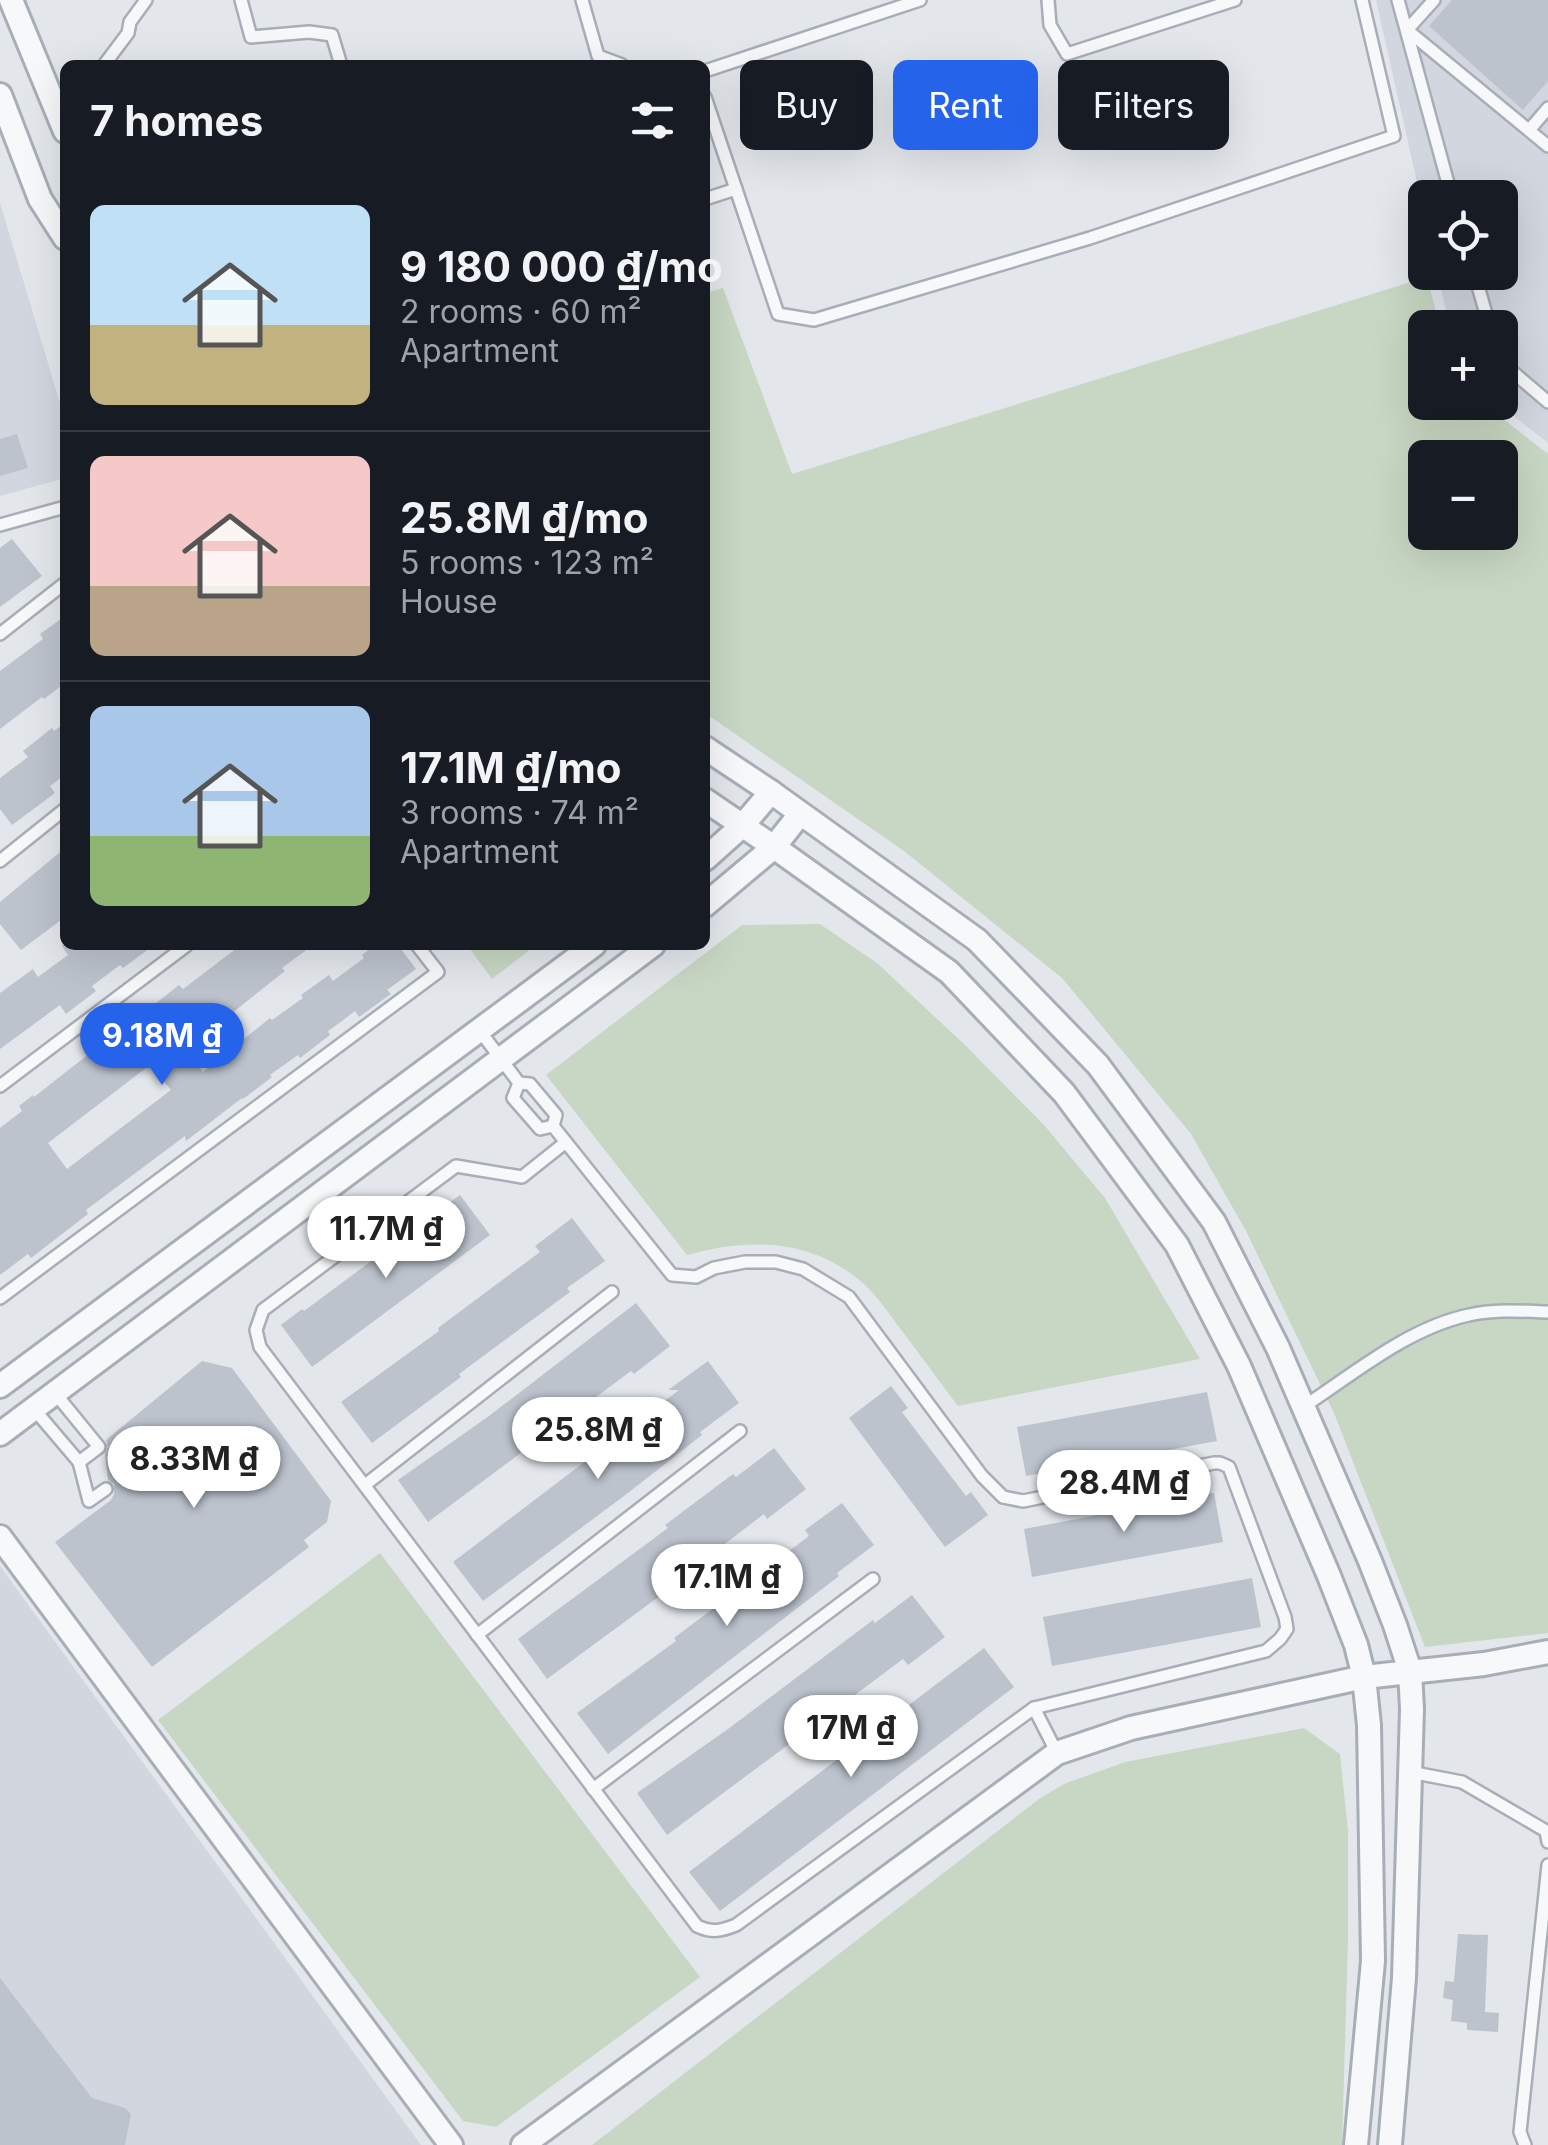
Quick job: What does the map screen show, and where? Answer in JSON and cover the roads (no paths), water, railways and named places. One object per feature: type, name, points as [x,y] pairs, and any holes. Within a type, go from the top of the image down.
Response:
[{"type":"street","points":[[11,0],[56,84]]},
{"type":"street","points":[[0,95],[40,199],[60,230]]},
{"type":"street","points":[[710,751],[978,940],[1098,1066],[1214,1222],[1278,1348],[1370,1561],[1410,1671],[1404,1978],[1390,2145]]},
{"type":"street","points":[[710,855],[743,826],[770,792]]},
{"type":"street","points":[[710,803],[949,972],[1064,1093],[1177,1245],[1239,1366],[1329,1576],[1364,1677],[1369,1725],[1372,1961],[1356,2145]]},
{"type":"street","points":[[710,902],[774,847],[800,814]]},
{"type":"street","points":[[0,1386],[587,950]]},
{"type":"street","points":[[0,1434],[646,950]]},
{"type":"street","points":[[0,1537],[451,2145]]},
{"type":"street","points":[[523,2145],[1057,1754],[1131,1728],[1364,1677],[1484,1664],[1548,1652]]},
{"type":"lane","points":[[108,60],[146,0]]},
{"type":"lane","points":[[241,0],[251,37],[309,32],[332,35],[340,60]]},
{"type":"lane","points":[[582,0],[598,56],[607,60]]},
{"type":"lane","points":[[710,68],[920,0]]},
{"type":"lane","points":[[1048,0],[1050,25],[1067,54],[1234,0]]},
{"type":"lane","points":[[710,112],[778,314],[814,320],[1090,238],[1394,136],[1362,0]]},
{"type":"lane","points":[[1398,0],[1447,180]]},
{"type":"lane","points":[[1407,30],[1434,0]]},
{"type":"lane","points":[[1407,30],[1548,146]]},
{"type":"lane","points":[[1530,129],[1548,108]]},
{"type":"lane","points":[[710,197],[736,189]]},
{"type":"lane","points":[[1518,376],[1548,402]]},
{"type":"lane","points":[[0,524],[60,508]]},
{"type":"lane","points":[[0,634],[60,587]]},
{"type":"lane","points":[[0,861],[60,813]]},
{"type":"lane","points":[[0,1086],[180,950]]},
{"type":"lane","points":[[0,1298],[438,972],[421,950]]},
{"type":"lane","points":[[480,1031],[519,1084]]},
{"type":"lane","points":[[519,1084],[513,1098],[540,1129],[553,1126]]},
{"type":"lane","points":[[519,1084],[530,1084],[556,1115],[553,1126]]},
{"type":"lane","points":[[553,1126],[566,1142],[672,1275],[696,1278],[714,1268],[744,1262],[776,1262],[803,1269],[850,1297],[982,1476],[1003,1497],[1023,1500],[1214,1463],[1229,1467],[1285,1618],[1287,1629],[1280,1640],[1266,1651],[1034,1708],[736,1925],[720,1931],[697,1926],[260,1347],[256,1330],[263,1310],[456,1166],[522,1177],[566,1142]]},
{"type":"lane","points":[[365,1485],[612,1292]]},
{"type":"lane","points":[[1304,1407],[1394,1347],[1434,1326],[1473,1314],[1548,1312]]},
{"type":"lane","points":[[55,1394],[99,1448],[79,1462]]},
{"type":"lane","points":[[34,1409],[79,1462],[88,1502],[106,1489]]},
{"type":"lane","points":[[477,1635],[740,1431]]},
{"type":"lane","points":[[593,1788],[873,1579]]},
{"type":"lane","points":[[1034,1708],[1057,1754]]},
{"type":"lane","points":[[1410,1772],[1462,1782],[1546,1831],[1548,1842]]},
{"type":"lane","points":[[1525,2145],[1520,2132],[1548,1865]]}]
